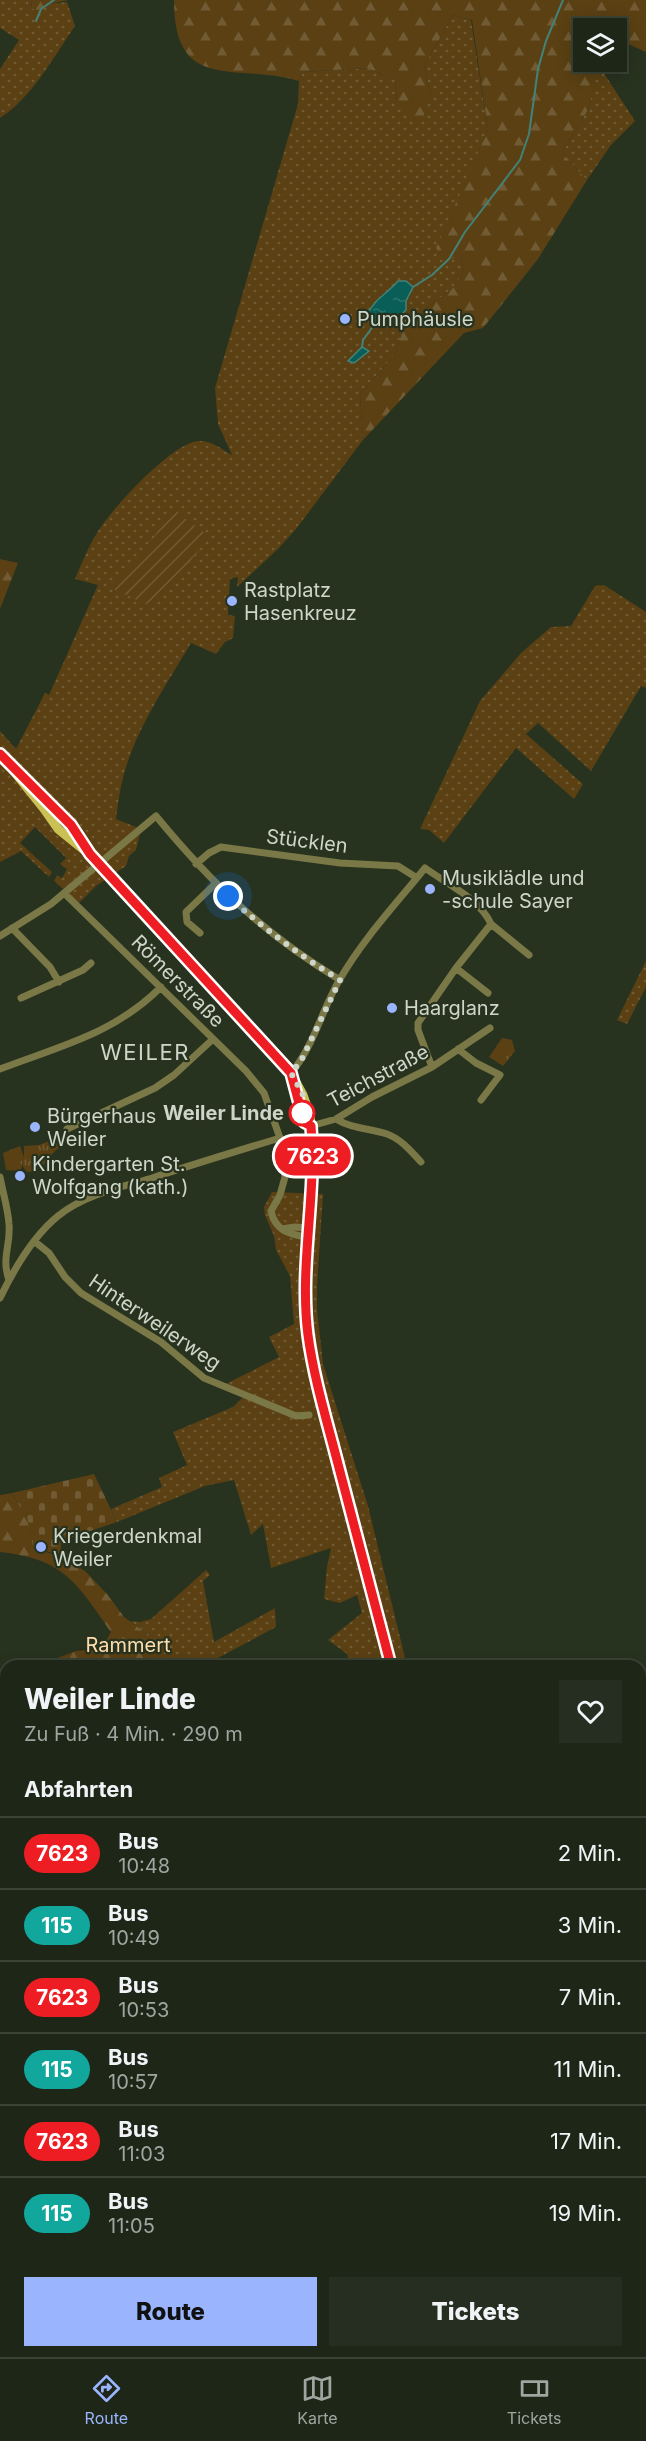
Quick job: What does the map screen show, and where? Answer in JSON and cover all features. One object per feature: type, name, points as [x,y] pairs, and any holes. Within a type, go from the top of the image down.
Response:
[{"type":"main road","points":[[0,754],[64,818],[90,854],[291,1073],[303,1095],[311,1126],[312,1190],[306,1232],[304,1289],[313,1366],[389,1660]]},
{"type":"street","points":[[0,936],[51,904],[156,816],[214,884],[304,958],[340,980]]},
{"type":"street","name":"Stücklen","points":[[196,864],[209,853],[222,847],[340,863],[392,865],[398,866],[417,878]]},
{"type":"street","points":[[291,1073],[301,1061],[340,980],[359,951],[425,868],[477,904],[491,924],[529,955]]},
{"type":"street","points":[[200,933],[188,922],[186,912],[214,884]]},
{"type":"street","name":"Römerstraße","points":[[64,893],[246,1071],[264,1093],[280,1138],[285,1177],[272,1211],[273,1221],[282,1229],[306,1232]]},
{"type":"street","points":[[432,1067],[418,1030],[418,1023],[491,924]]},
{"type":"street","points":[[12,928],[50,967],[59,982]]},
{"type":"street","points":[[21,998],[83,970],[91,963]]},
{"type":"street","points":[[456,969],[488,993]]},
{"type":"street","points":[[0,1069],[80,1041],[109,1028],[143,1005],[161,987]]},
{"type":"street","name":"Teichstraße","points":[[311,1126],[336,1119],[372,1097],[432,1067],[490,1028]]},
{"type":"street","points":[[68,1129],[155,1088],[174,1075],[213,1039]]},
{"type":"street","name":"Teichstraße","points":[[458,1050],[476,1063],[500,1075],[481,1100]]},
{"type":"street","points":[[336,1119],[346,1126],[394,1138],[421,1162]]},
{"type":"street","points":[[0,1298],[9,1280],[42,1230],[60,1214],[81,1202],[115,1189],[280,1138]]},
{"type":"street","points":[[0,1179],[9,1223],[9,1239],[4,1261],[9,1280]]},
{"type":"street","name":"Hinterweilerweg","points":[[34,1241],[49,1253],[64,1277],[76,1288],[161,1342],[204,1378],[296,1416],[309,1415]]},
{"type":"green space","points":[[0,0],[31,0],[32,9],[46,4],[67,2],[75,26],[32,89],[0,118],[0,69],[19,40],[0,28]]},
{"type":"green space","points":[[31,0],[69,0],[47,4],[38,10],[32,9]]},
{"type":"green space","points":[[174,0],[646,0],[646,52],[627,43],[627,18],[573,18],[573,72],[597,72],[589,108],[562,153],[587,180],[538,259],[483,328],[464,333],[363,440],[360,394],[396,353],[404,325],[453,288],[464,271],[461,257],[444,260],[436,248],[488,130],[472,20],[453,15],[424,66],[431,96],[423,117],[410,121],[397,101],[395,80],[367,68],[303,72],[299,81],[213,69],[197,62],[185,50],[177,30]]},
{"type":"green space","points":[[453,15],[471,20],[488,130],[476,158],[461,257],[464,271],[453,288],[404,325],[396,353],[360,394],[363,440],[296,529],[237,587],[238,577],[230,579],[228,615],[235,616],[233,638],[225,642],[216,654],[191,643],[145,723],[124,774],[116,819],[141,829],[136,850],[129,856],[126,866],[96,886],[79,903],[54,881],[57,875],[62,878],[67,869],[60,864],[66,858],[35,827],[20,843],[52,872],[49,877],[21,851],[0,862],[0,731],[16,749],[45,693],[49,695],[98,585],[75,579],[85,555],[104,522],[128,494],[158,465],[187,445],[198,441],[208,442],[232,455],[218,424],[215,388],[298,104],[299,81],[303,72],[367,68],[395,80],[397,101],[431,96],[424,66]],"holes":[[[398,281],[410,296],[406,301],[406,310],[398,318],[372,324],[369,321],[381,295],[389,292]]]},
{"type":"green space","points":[[596,72],[603,72],[635,121],[611,145],[587,180],[562,153],[589,108]]},
{"type":"green space","points":[[175,511],[210,537],[152,607],[111,588]]},
{"type":"green space","points":[[0,559],[18,563],[0,609]]},
{"type":"green space","points":[[604,585],[646,612],[646,688],[641,686],[591,771],[538,723],[526,734],[583,784],[574,799],[516,748],[444,843],[429,830],[420,829],[480,701],[521,653],[551,627],[571,626],[595,586]]},
{"type":"green space","points":[[646,961],[646,987],[627,1024],[617,1020]]},
{"type":"green space","points":[[502,1038],[512,1040],[515,1051],[503,1066],[489,1057]]},
{"type":"green space","points":[[62,1136],[67,1141],[66,1143],[37,1170],[27,1172],[23,1167],[23,1161],[21,1171],[6,1170],[3,1153],[20,1146],[24,1157],[24,1146],[39,1145]]},
{"type":"green space","points":[[272,1192],[323,1194],[317,1309],[323,1364],[368,1506],[406,1660],[348,1660],[347,1654],[328,1640],[362,1613],[357,1595],[340,1603],[324,1599],[331,1548],[271,1568],[263,1524],[251,1535],[234,1480],[205,1486],[117,1522],[111,1509],[162,1487],[159,1478],[187,1465],[173,1432],[233,1407],[245,1395],[222,1386],[279,1357],[269,1337],[294,1324],[290,1276],[276,1250],[274,1236],[264,1207]]},
{"type":"green space","points":[[94,1474],[117,1522],[61,1541],[61,1556],[33,1547],[26,1511],[22,1510],[12,1493]]},
{"type":"green space","name":"Rammert","points":[[12,1493],[22,1510],[26,1510],[33,1547],[62,1558],[85,1571],[107,1594],[124,1617],[146,1633],[152,1649],[163,1660],[52,1660],[76,1651],[101,1649],[111,1632],[78,1587],[67,1576],[40,1561],[22,1555],[0,1552],[0,1495]]},
{"type":"green space","points":[[206,1570],[210,1575],[203,1581],[214,1642],[275,1608],[276,1627],[218,1658],[219,1660],[163,1660],[152,1649],[146,1633],[130,1621],[140,1622],[151,1619]]},
{"type":"water","points":[[398,281],[406,281],[413,287],[406,301],[406,310],[398,318],[389,319],[379,325],[372,324],[367,315],[370,309]]},
{"type":"water","points":[[362,347],[369,351],[354,363],[348,361]]},
{"type":"waterway","points":[[36,21],[41,9],[54,0]]},
{"type":"waterway","points":[[413,287],[432,275],[449,259],[465,232],[520,160],[529,134],[538,69],[546,41],[563,0]]},
{"type":"waterway","points":[[362,347],[363,340],[374,325]]},
{"type":"bus line","name":"7623","points":[[0,754],[71,825],[90,854],[291,1073],[304,1122],[311,1126],[313,1143],[312,1190],[306,1237],[304,1289],[313,1366],[389,1660]]},
{"type":"place","name":"Pumphäusle","points":[[345,319]]},
{"type":"place","name":"Rastplatz Hasenkreuz","points":[[232,601]]},
{"type":"place","name":"Musiklädle und -schule Sayer","points":[[430,889]]},
{"type":"place","name":"Haarglanz","points":[[392,1008]]},
{"type":"place","name":"Weiler Linde","points":[[302,1113]]},
{"type":"place","name":"Bürgerhaus Weiler","points":[[35,1127]]},
{"type":"place","name":"Kindergarten St. Wolfgang (kath.)","points":[[20,1176]]},
{"type":"place","name":"Kriegerdenkmal Weiler","points":[[41,1547]]},
{"type":"district","name":"WEILER","points":[[145,1052]]},
{"type":"route","points":[[228,896],[304,958],[340,980],[301,1061],[291,1073],[303,1095],[310,1115],[302,1113]]}]
